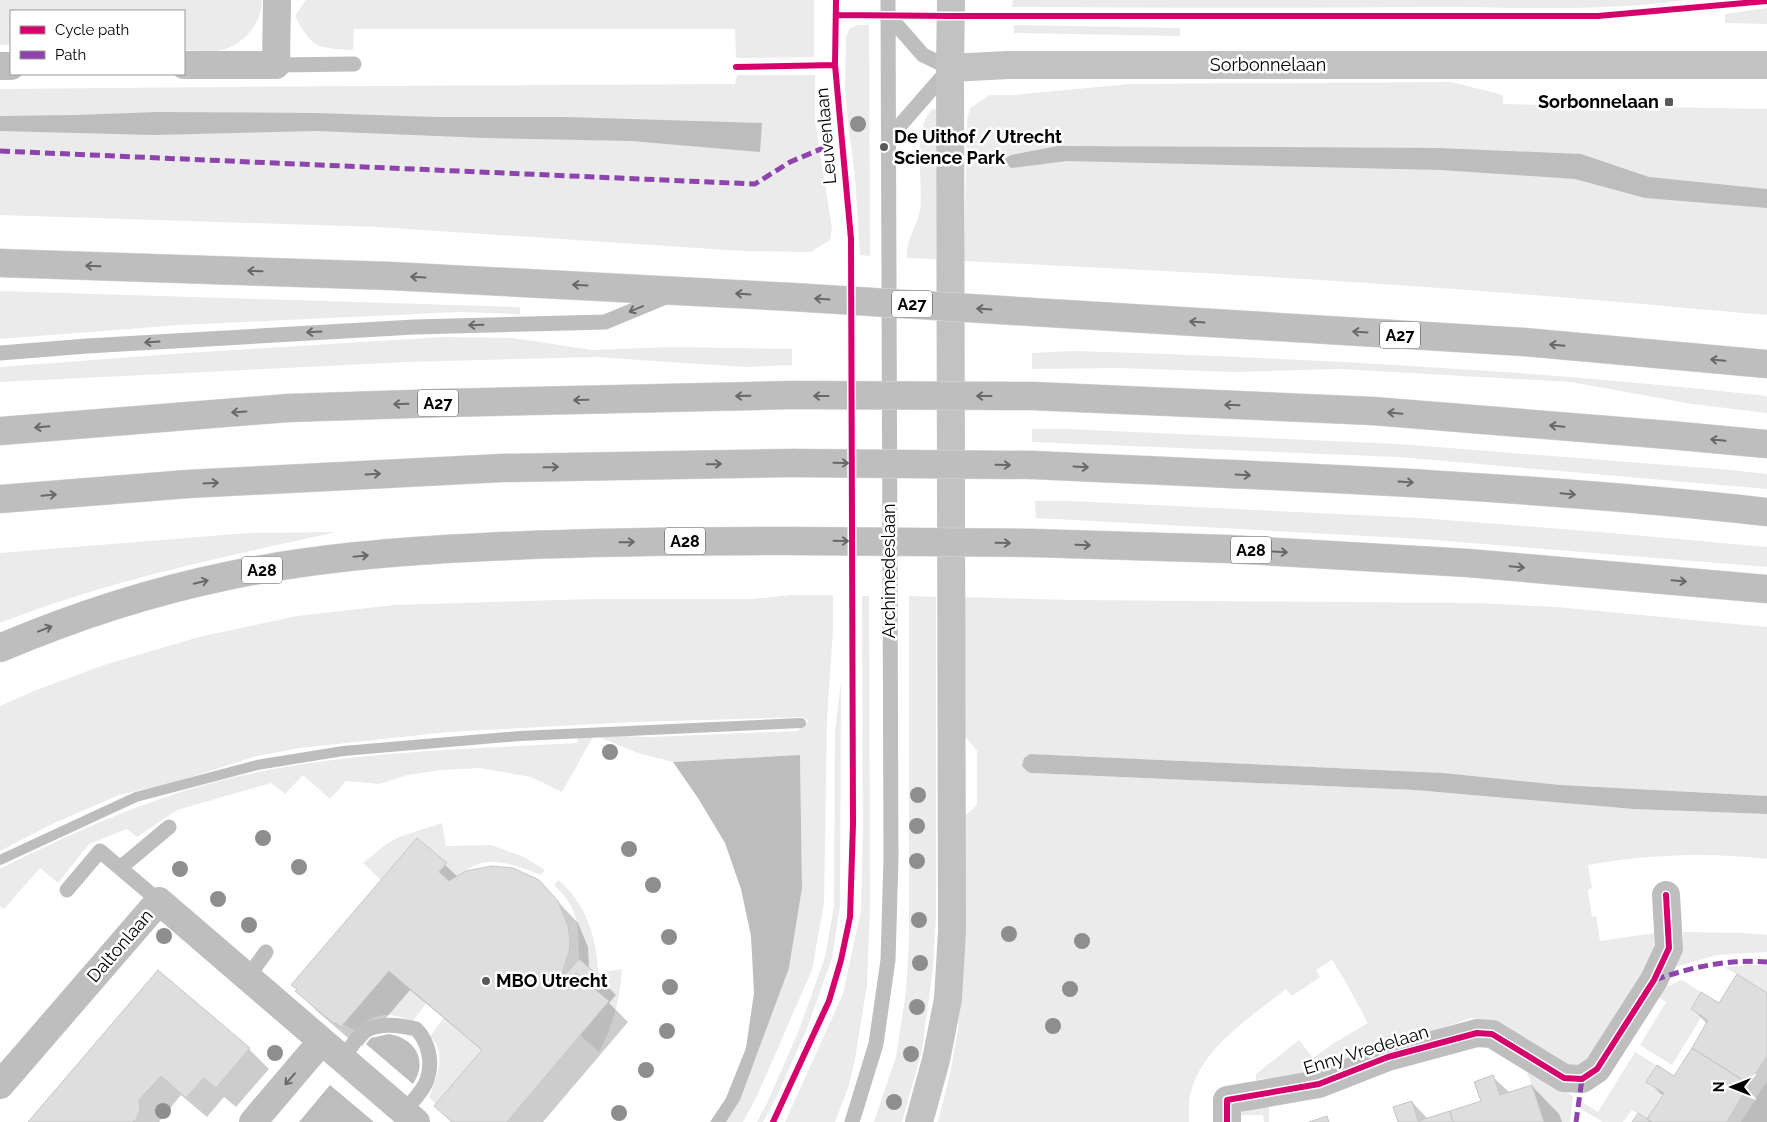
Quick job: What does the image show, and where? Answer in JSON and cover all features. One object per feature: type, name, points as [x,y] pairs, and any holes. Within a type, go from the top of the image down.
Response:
[{"type":"main road","points":[[185,65],[276,65],[277,0]]},
{"type":"main road","points":[[919,1122],[936,1060],[948,999],[952,931],[950,68],[952,0]]},
{"type":"main road","name":"Sorbonnelaan","points":[[950,68],[1008,65],[1767,65]]},
{"type":"main road","name":"A27","points":[[0,263],[391,276],[681,290],[1524,342],[1767,364]]},
{"type":"main road","name":"A27","points":[[0,431],[288,408],[792,396],[1032,396],[1373,411],[1767,444]]},
{"type":"main road","points":[[0,499],[188,484],[502,468],[792,463],[1032,465],[1382,481],[1558,493],[1767,512]]},
{"type":"main road","name":"A28","points":[[0,648],[66,621],[170,590],[228,576],[340,558],[398,552],[535,544],[792,541],[1228,549],[1449,562],[1767,590]]},
{"type":"main road","name":"Enny Vredelaan","points":[[1227,1122],[1227,1100],[1319,1084],[1388,1057],[1477,1033],[1492,1034],[1564,1078],[1582,1079],[1597,1069],[1654,980],[1669,948],[1666,895]]},
{"type":"main road","name":"Daltonlaan","points":[[0,1086],[159,901],[410,1117]]},
{"type":"main road","points":[[252,1122],[321,1042]]},
{"type":"lane","name":"Sorbonnelaan","points":[[888,7],[923,55],[950,68]]},
{"type":"lane","name":"Archimedeslaan","points":[[852,1122],[876,1044],[888,960],[891,859],[888,7]]},
{"type":"lane","points":[[276,65],[354,64]]},
{"type":"lane","points":[[889,138],[950,68]]},
{"type":"lane","name":"A27","points":[[0,353],[414,327],[605,322],[681,290]]},
{"type":"lane","points":[[120,868],[169,827]]},
{"type":"lane","points":[[67,890],[100,852],[159,901]]},
{"type":"lane","points":[[248,978],[266,952]]},
{"type":"lane","points":[[342,1059],[364,1032],[386,1025],[416,1029],[427,1044],[430,1059],[427,1080],[410,1117]]},
{"type":"shaded area","points":[[0,0],[262,0],[258,18],[248,34],[234,45],[216,51],[185,50],[185,10],[10,10],[10,45],[0,45]]},
{"type":"shaded area","points":[[306,0],[814,0],[814,57],[736,58],[735,29],[354,29],[353,50],[332,48],[317,45],[312,41],[306,35],[295,16]]},
{"type":"shaded area","points":[[1013,0],[1686,0],[1655,4],[1559,8],[1222,8],[1012,7]]},
{"type":"shaded area","points":[[1767,8],[1767,24],[1725,23],[1725,14]]},
{"type":"shaded area","points":[[858,25],[869,25],[870,256],[860,255],[855,176],[845,88],[846,37],[850,28]]},
{"type":"shaded area","points":[[1014,25],[1180,28],[1180,36],[1014,33]]},
{"type":"shaded area","points":[[737,75],[815,75],[815,121],[832,228],[830,240],[811,252],[743,251],[378,227],[0,215],[0,89],[735,84]]},
{"type":"shaded area","points":[[1451,82],[1503,95],[1503,104],[1767,109],[1767,315],[1396,285],[964,261],[967,120],[970,108],[990,95],[1014,95],[1130,84]]},
{"type":"shaded area","points":[[932,109],[936,109],[936,259],[907,258],[909,240],[920,210],[920,144],[922,131]]},
{"type":"shaded area","points":[[157,112],[316,113],[436,117],[565,117],[762,123],[760,152],[631,141],[486,138],[316,131],[154,135],[0,131],[0,116]]},
{"type":"shaded area","points":[[1058,146],[1439,148],[1581,154],[1649,177],[1767,189],[1767,208],[1645,198],[1575,179],[1441,170],[1067,161],[1011,168],[1003,160],[1011,155]]},
{"type":"shaded area","points":[[0,291],[520,307],[520,314],[459,312],[179,325],[0,339]]},
{"type":"shaded area","points":[[443,337],[513,338],[592,350],[671,347],[792,349],[792,365],[745,367],[595,357],[407,362],[0,382],[0,367]]},
{"type":"shaded area","points":[[1072,351],[1333,361],[1594,379],[1767,396],[1767,413],[1692,404],[1571,382],[1339,369],[1235,372],[1118,368],[1032,369],[1032,353]]},
{"type":"shaded area","points":[[1032,429],[1399,444],[1731,470],[1767,474],[1767,489],[1398,457],[1032,442]]},
{"type":"shaded area","points":[[1035,501],[1072,501],[1421,518],[1767,547],[1767,567],[1421,539],[1036,518]]},
{"type":"shaded area","points":[[336,532],[209,560],[124,582],[0,623],[0,553],[248,533]]},
{"type":"shaded area","points":[[792,595],[833,595],[833,630],[827,719],[824,903],[812,970],[757,1096],[743,1122],[726,1122],[740,1100],[789,968],[802,888],[800,755],[673,762],[638,753],[594,735],[650,737],[797,731],[809,721],[803,717],[634,722],[448,732],[300,748],[257,756],[172,783],[119,795],[54,823],[0,851],[0,706],[104,665],[199,637],[297,616],[394,605],[595,599],[751,599]]},
{"type":"shaded area","points":[[862,596],[869,596],[870,905],[867,985],[849,1085],[835,1122],[785,1122],[843,994],[861,910],[863,829]]},
{"type":"shaded area","points":[[909,596],[936,597],[936,919],[933,967],[922,1050],[902,1122],[874,1122],[896,1057],[906,991],[909,941]]},
{"type":"shaded area","points":[[965,597],[1069,600],[1477,603],[1556,607],[1767,627],[1767,796],[1561,785],[1444,773],[1030,754],[1024,758],[1028,772],[1032,773],[1415,790],[1633,809],[1767,814],[1767,859],[1723,855],[1678,855],[1632,858],[1588,865],[1592,888],[1588,890],[1592,917],[1596,916],[1600,941],[1655,933],[1653,956],[1590,1058],[1583,1063],[1573,1065],[1561,1061],[1497,1021],[1471,1018],[1312,1072],[1256,1080],[1256,1074],[1299,1040],[1313,1058],[1368,1023],[1332,960],[1316,970],[1320,977],[1292,996],[1286,989],[1245,1021],[1219,1045],[1199,1072],[1192,1088],[1189,1101],[1189,1122],[938,1122],[950,1074],[958,1030],[966,925],[965,816],[977,805],[977,751],[965,736]]},
{"type":"shaded area","points":[[841,682],[840,906],[832,958],[806,1031],[773,1104],[763,1122],[757,1122],[799,1030],[825,957],[834,906],[835,731]]},
{"type":"shaded area","points":[[594,735],[562,792],[531,777],[480,768],[442,770],[407,775],[379,784],[346,781],[330,799],[303,775],[285,794],[271,783],[177,810],[137,837],[127,829],[89,844],[58,883],[40,868],[4,909],[0,906],[0,869],[92,825],[156,800],[188,790],[254,773],[333,760],[455,749],[577,743],[578,738]]},
{"type":"shaded area","points":[[1030,754],[1444,773],[1561,785],[1767,796],[1767,814],[1633,809],[1415,790],[1032,773],[1022,766],[1024,758]]},
{"type":"shaded area","points":[[800,755],[802,888],[789,968],[740,1100],[726,1122],[710,1122],[726,1098],[746,1048],[754,993],[751,936],[741,889],[725,843],[698,798],[673,762]]},
{"type":"shaded area","points":[[442,823],[446,846],[491,845],[524,857],[545,870],[541,875],[508,864],[488,862],[473,867],[449,881],[439,872],[446,863],[417,838],[381,880],[363,863],[385,845],[399,837]]},
{"type":"shaded area","points":[[558,880],[568,889],[583,910],[592,934],[598,973],[622,969],[620,991],[615,1012],[599,1052],[580,1035],[609,1001],[589,984],[597,974],[579,959],[579,936],[576,918],[568,902],[554,885]]},
{"type":"shaded area","points":[[1683,932],[1767,935],[1767,952],[1717,955],[1675,967],[1683,950]]},
{"type":"shaded area","points":[[1767,965],[1767,993],[1724,967]]},
{"type":"shaded area","points":[[389,971],[427,1002],[413,1021],[382,1015],[369,1020],[354,1030],[343,1024]]},
{"type":"shaded area","points":[[1682,980],[1701,992],[1690,1009],[1702,1016],[1672,1065],[1640,1045],[1666,1002],[1657,996],[1661,989]]},
{"type":"shaded area","points":[[444,1017],[482,1050],[436,1104],[429,1097],[435,1083],[439,1058],[435,1043],[430,1037]]},
{"type":"shaded area","points":[[389,1034],[406,1040],[416,1052],[420,1067],[413,1084],[366,1044],[371,1038]]},
{"type":"shaded area","points":[[1635,1052],[1656,1065],[1646,1082],[1663,1092],[1647,1119],[1632,1110],[1623,1122],[1603,1122],[1581,1109],[1582,1102],[1598,1112]]},
{"type":"shaded area","points":[[1526,1068],[1573,1096],[1570,1122],[1543,1122]]},
{"type":"shaded area","points":[[1767,1081],[1767,1122],[1741,1122]]},
{"type":"shaded area","points":[[330,1085],[374,1122],[299,1122]]},
{"type":"shaded area","points":[[1269,1103],[1269,1122],[1264,1122],[1263,1115],[1241,1115],[1242,1110]]},
{"type":"building","name":"MBO Utrecht","points":[[417,838],[447,863],[439,872],[449,881],[466,871],[492,866],[513,868],[539,880],[558,901],[568,926],[569,952],[561,976],[563,977],[579,959],[597,974],[589,984],[576,973],[569,982],[571,985],[579,976],[609,1001],[507,1122],[452,1122],[434,1106],[482,1050],[389,971],[341,1027],[336,1023],[334,1024],[295,991],[297,989],[291,985]]},
{"type":"building","points":[[158,970],[250,1048],[216,1088],[204,1078],[186,1098],[161,1076],[139,1100],[140,1110],[133,1122],[28,1122]]},
{"type":"building","points":[[1737,974],[1767,993],[1767,1056],[1749,1084],[1692,1048],[1708,1020],[1691,1009],[1701,992],[1719,1003]]},
{"type":"building","points":[[1692,1048],[1749,1084],[1727,1122],[1652,1122],[1647,1119],[1664,1093],[1646,1082],[1657,1065],[1674,1076]]},
{"type":"building","points":[[1493,1075],[1500,1095],[1532,1085],[1544,1122],[1453,1122],[1450,1111],[1481,1101],[1474,1082]]},
{"type":"building","points":[[1412,1101],[1418,1121],[1450,1111],[1453,1122],[1398,1122],[1393,1107]]},
{"type":"building","points":[[1638,1113],[1647,1119],[1652,1122],[1632,1122]]},
{"type":"building","points":[[1327,1116],[1329,1122],[1309,1122]]},
{"type":"waterway","points":[[0,860],[136,797],[257,765],[343,751],[520,736],[801,723]]},
{"type":"marked path","points":[[0,151],[755,184],[790,162],[828,146]]},
{"type":"marked path","points":[[1655,980],[1682,971],[1710,965],[1752,961],[1767,962]]},
{"type":"marked path","points":[[1576,1122],[1582,1079]]},
{"type":"cycle path","name":"Leuvenlaan","points":[[773,1122],[829,1001],[841,960],[850,917],[853,824],[851,239],[835,65],[836,0]]},
{"type":"cycle path","points":[[836,15],[1598,16],[1767,1]]},
{"type":"cycle path","points":[[736,67],[835,65]]},
{"type":"cycle path","points":[[1227,1122],[1227,1100],[1319,1084],[1388,1057],[1477,1033],[1492,1034],[1564,1078],[1582,1079],[1597,1069],[1654,980],[1669,948],[1666,895]]},
{"type":"place","name":"Sorbonnelaan","points":[[1669,102]]},
{"type":"place","name":"De Uithof / Utrecht Science Park","points":[[884,147]]},
{"type":"place","name":"MBO Utrecht","points":[[486,981]]}]
